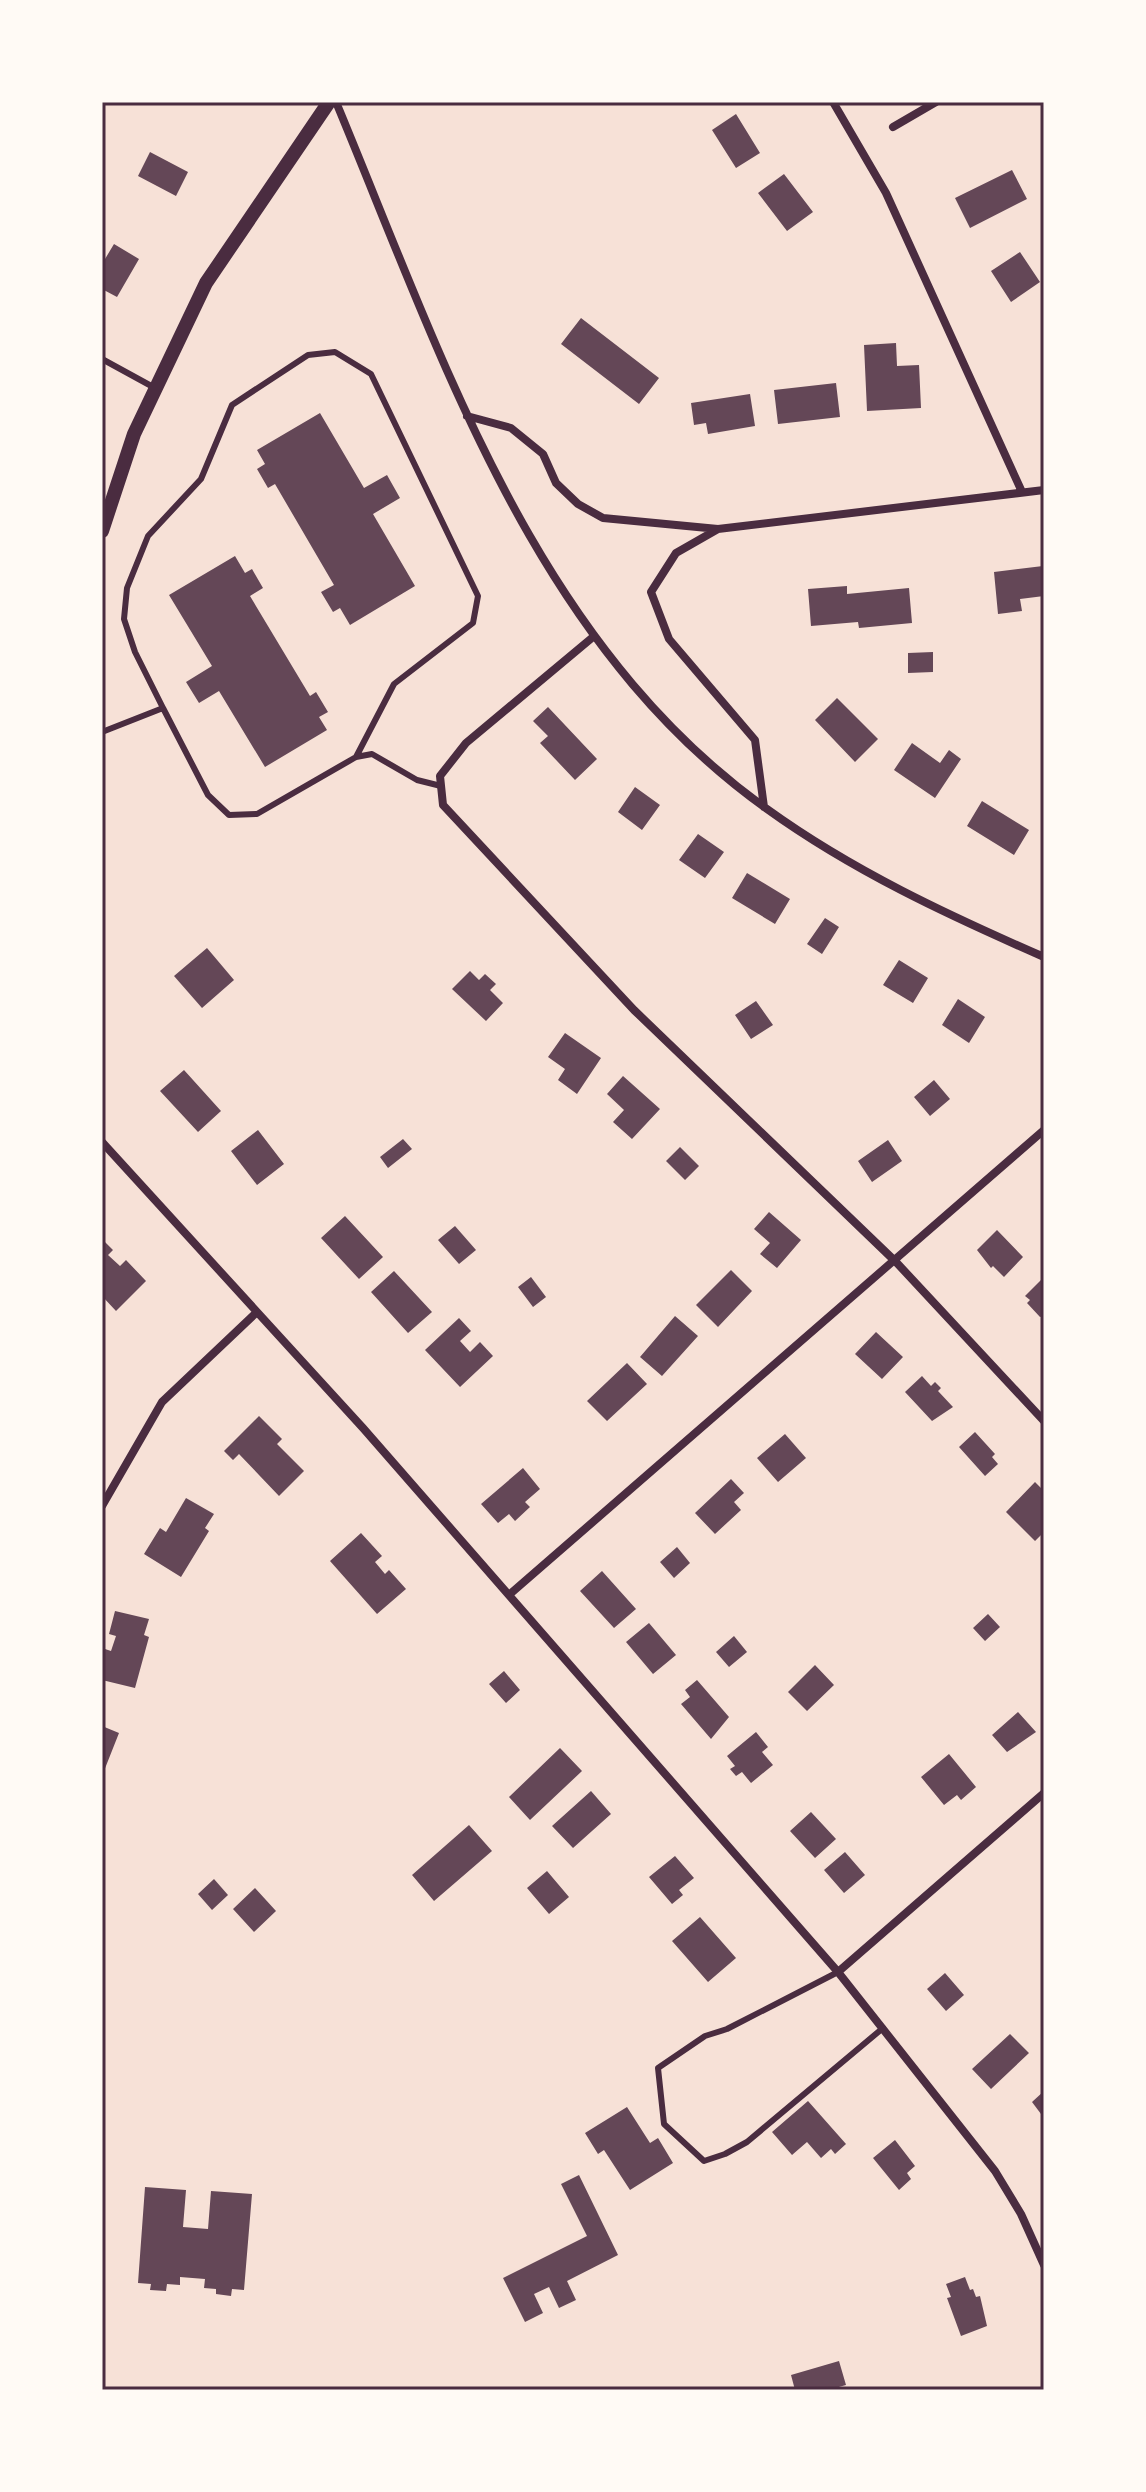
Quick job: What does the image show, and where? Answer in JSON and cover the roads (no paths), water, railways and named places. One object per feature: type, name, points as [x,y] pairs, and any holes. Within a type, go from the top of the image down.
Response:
[{"type":"street","points":[[102,531],[115,486],[155,388],[206,283],[329,102]]},
{"type":"street","points":[[336,102],[467,416],[541,560],[593,637],[671,727],[764,808],[875,877],[953,918],[1044,957]]},
{"type":"street","points":[[833,102],[886,193],[1022,492]]},
{"type":"street","points":[[893,127],[936,102]]},
{"type":"street","points":[[467,416],[511,428],[543,454],[556,483],[578,504],[603,518],[718,529],[1044,490]]},
{"type":"street","points":[[718,529],[676,553],[651,592],[669,639],[755,740],[764,808]]},
{"type":"street","points":[[593,637],[466,743],[440,776],[443,805],[472,840],[623,999],[896,1262],[1044,1421]]},
{"type":"street","points":[[510,1594],[896,1262],[1044,1130]]},
{"type":"street","points":[[102,1142],[510,1594],[838,1972],[995,2171],[1021,2214],[1044,2265]]},
{"type":"street","points":[[102,1506],[162,1402],[257,1312]]},
{"type":"street","points":[[838,1972],[1044,1793]]},
{"type":"lane","points":[[356,757],[394,684],[473,623],[478,596],[371,374],[335,352],[308,355],[232,405],[201,479],[148,536],[127,588],[124,619],[135,652],[208,795],[229,815],[257,814],[356,757],[372,754],[417,780],[441,786]]},
{"type":"lane","points":[[102,359],[155,388]]},
{"type":"lane","points":[[102,732],[163,708]]},
{"type":"lane","points":[[838,1972],[727,2029],[705,2036],[658,2068],[664,2124],[704,2161],[725,2154],[747,2142],[883,2028]]}]
